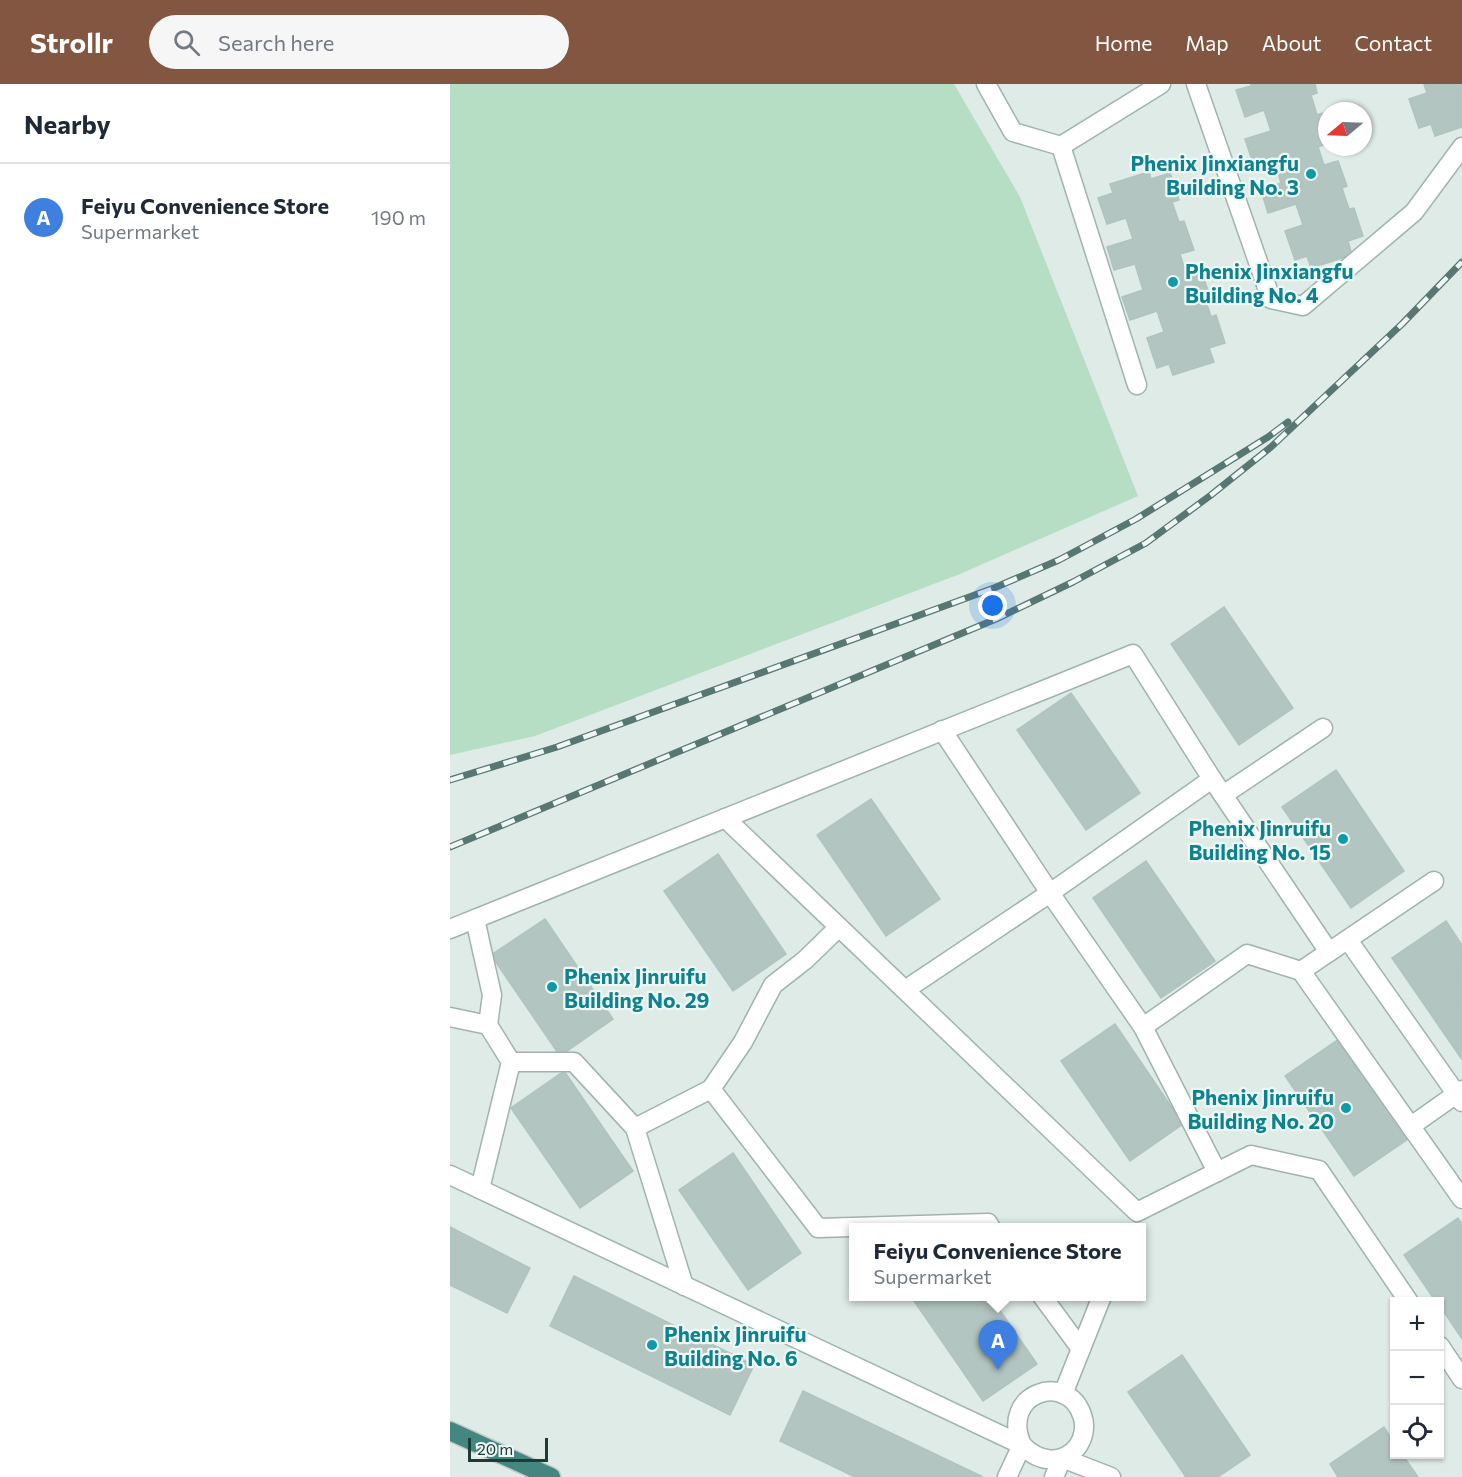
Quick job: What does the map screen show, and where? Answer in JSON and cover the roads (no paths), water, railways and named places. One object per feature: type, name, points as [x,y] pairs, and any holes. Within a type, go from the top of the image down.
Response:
[{"type":"highway","points":[[450,1431],[551,1477]]},
{"type":"street","points":[[986,84],[1013,132],[1061,146],[1161,84]]},
{"type":"street","points":[[1196,84],[1271,299],[1292,304],[1303,306],[1414,212],[1462,147]]},
{"type":"street","points":[[1061,146],[1137,385]]},
{"type":"street","points":[[450,929],[1133,654],[1212,779],[1329,952]]},
{"type":"street","points":[[1223,795],[1323,728]]},
{"type":"street","points":[[942,730],[1050,893],[1143,1027],[1217,1172]]},
{"type":"street","points":[[904,990],[1050,893],[1212,779]]},
{"type":"street","points":[[725,818],[904,990],[1134,1220],[1251,1155],[1319,1170],[1406,1297]]},
{"type":"street","points":[[1301,971],[1434,881]]},
{"type":"street","points":[[475,919],[492,995],[488,1025],[511,1062],[480,1189]]},
{"type":"street","points":[[635,1128],[711,1089],[743,1042],[773,985],[805,960],[839,927]]},
{"type":"street","points":[[1348,939],[1460,1095],[1411,1126]]},
{"type":"street","points":[[1143,1027],[1247,954],[1301,971],[1462,1199]]},
{"type":"street","points":[[450,1017],[488,1025]]},
{"type":"street","points":[[511,1062],[574,1062],[635,1128],[684,1286]]},
{"type":"street","points":[[711,1089],[818,1228],[849,1227]]},
{"type":"street","points":[[450,1175],[1022,1445]]},
{"type":"street","points":[[1046,1301],[1081,1349]]},
{"type":"street","points":[[1063,1394],[1100,1301]]},
{"type":"street","points":[[1443,1351],[1462,1379]]},
{"type":"street","points":[[1052,1391],[1063,1394],[1073,1400],[1084,1420],[1084,1432],[1080,1443],[1062,1458],[1050,1460],[1039,1458],[1029,1453],[1017,1435],[1018,1413],[1032,1397],[1042,1392],[1052,1391]]},
{"type":"street","points":[[1007,1477],[1022,1445]]},
{"type":"street","points":[[1054,1477],[1062,1458]]},
{"type":"street","points":[[1062,1458],[1111,1477]]},
{"type":"railway","points":[[450,847],[996,619],[1146,543],[1271,447],[1402,324],[1462,262]]},
{"type":"railway","points":[[450,780],[557,747],[994,588],[1059,560],[1136,519],[1268,437],[1288,422]]},
{"type":"place","name":"Phenix Jinxiangfu Building No. 3","points":[[1311,174]]},
{"type":"place","name":"Phenix Jinxiangfu Building No. 4","points":[[1173,282]]},
{"type":"place","name":"Phenix Jinruifu Building No. 15","points":[[1343,839]]},
{"type":"place","name":"Phenix Jinruifu Building No. 29","points":[[552,987]]},
{"type":"place","name":"Phenix Jinruifu Building No. 20","points":[[1346,1108]]},
{"type":"place","name":"Phenix Jinruifu Building No. 6","points":[[652,1345]]},
{"type":"place","name":"Feiyu Convenience Store","points":[[998,1370]]}]
